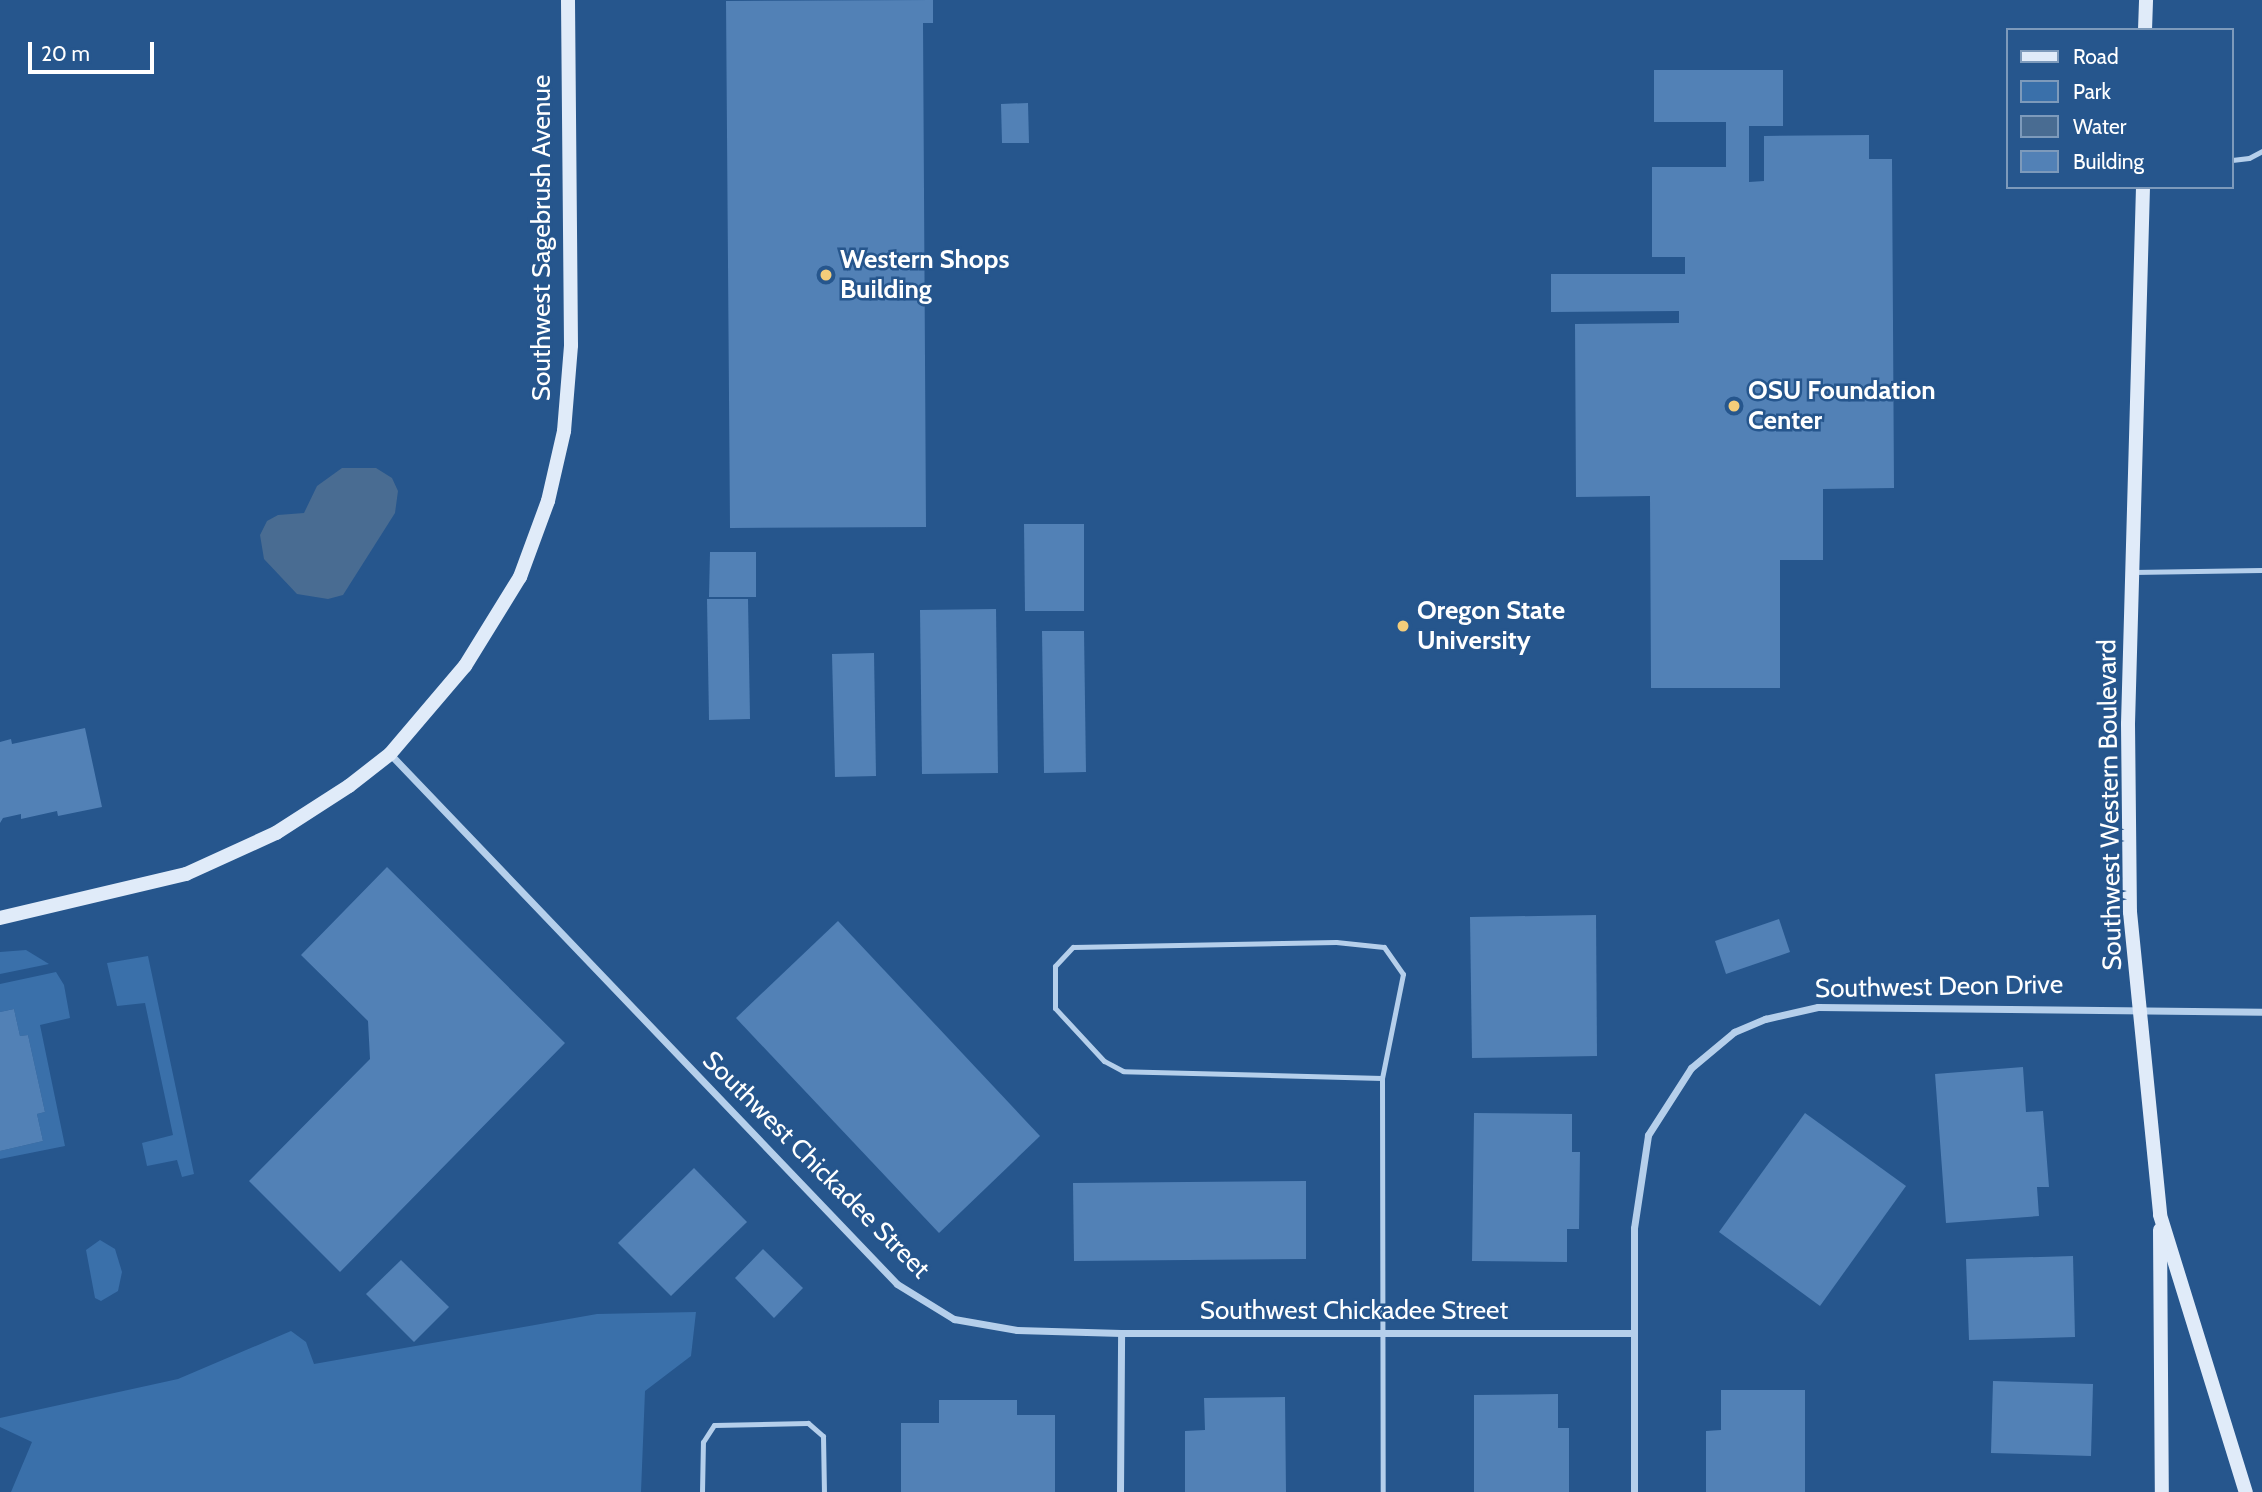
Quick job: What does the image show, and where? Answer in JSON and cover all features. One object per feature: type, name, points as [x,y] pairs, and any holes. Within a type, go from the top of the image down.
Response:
[{"type":"street","name":"Southwest Sagebrush Avenue","points":[[0,918],[186,874],[276,833],[390,754],[465,666],[520,577],[548,501],[564,431],[571,345],[568,0]]},
{"type":"street","points":[[2145,28],[2146,0]]},
{"type":"street","name":"Southwest Western Boulevard","points":[[2143,189],[2133,572],[2130,885],[2139,1008],[2160,1215],[2246,1492]]},
{"type":"street","name":"Southwest Chickadee Street","points":[[390,754],[897,1284],[954,1319],[987,1326],[1121,1333],[1632,1333]]},
{"type":"street","name":"Southwest Deon Drive","points":[[1634,1492],[1634,1228],[1648,1135],[1692,1068],[1734,1032],[1765,1019],[1818,1007],[2139,1008],[2262,1012]]},
{"type":"street","points":[[2160,1215],[2162,1492]]},
{"type":"street","points":[[1120,1492],[1121,1333]]},
{"type":"lane","points":[[2234,160],[2249,158],[2262,151]]},
{"type":"lane","points":[[2133,572],[2262,570]]},
{"type":"lane","points":[[1382,1078],[1123,1071],[1104,1061],[1055,1008],[1055,966],[1073,947],[1336,942],[1384,947],[1403,974],[1382,1078],[1385,1331],[1383,1492]]},
{"type":"lane","points":[[702,1492],[703,1442],[714,1425],[808,1423],[823,1436],[824,1492]]},
{"type":"green space","points":[[26,950],[49,964],[0,974],[0,952]]},
{"type":"green space","points":[[148,956],[194,1174],[182,1177],[177,1160],[147,1166],[142,1143],[173,1135],[145,1003],[117,1006],[107,963]]},
{"type":"green space","points":[[56,972],[64,985],[70,1018],[40,1025],[65,1146],[0,1159],[0,1151],[43,1141],[37,1114],[45,1112],[28,1035],[20,1036],[14,1009],[0,1012],[0,984]]},
{"type":"green space","points":[[100,1240],[115,1249],[122,1272],[118,1291],[101,1301],[95,1298],[86,1250]]},
{"type":"green space","points":[[696,1312],[691,1356],[645,1391],[641,1492],[11,1492],[32,1442],[0,1427],[0,1418],[178,1379],[291,1331],[306,1342],[314,1364],[597,1314]]},
{"type":"water","points":[[342,468],[376,468],[392,478],[398,491],[395,513],[343,595],[328,599],[297,594],[264,559],[260,535],[267,521],[278,515],[304,513],[317,486]]},
{"type":"building","name":"Western Shops Building","points":[[933,0],[933,23],[923,23],[926,527],[730,528],[726,1]]},
{"type":"building","name":"OSU Foundation Center","points":[[1654,70],[1783,70],[1783,126],[1749,126],[1749,182],[1764,181],[1764,136],[1869,135],[1869,159],[1892,159],[1894,488],[1823,489],[1823,560],[1780,560],[1780,688],[1651,688],[1650,496],[1576,497],[1575,324],[1679,323],[1679,311],[1551,312],[1551,274],[1685,274],[1685,257],[1652,257],[1652,167],[1726,167],[1726,122],[1654,122]]},
{"type":"building","points":[[1028,103],[1029,143],[1002,143],[1001,104]]},
{"type":"building","points":[[1024,524],[1084,524],[1084,611],[1025,611]]},
{"type":"building","points":[[710,552],[756,552],[756,597],[709,597]]},
{"type":"building","points":[[707,599],[748,599],[750,719],[709,720]]},
{"type":"building","points":[[996,609],[998,773],[922,774],[920,610]]},
{"type":"building","points":[[1042,631],[1084,631],[1086,772],[1044,773]]},
{"type":"building","points":[[874,653],[876,776],[835,777],[832,654]]},
{"type":"building","points":[[85,728],[102,807],[58,816],[57,811],[21,819],[21,814],[3,818],[0,823],[0,742],[11,739],[12,744]]},
{"type":"building","points":[[387,867],[565,1043],[340,1272],[249,1181],[370,1059],[368,1021],[301,955]]},
{"type":"building","points":[[1596,915],[1597,1056],[1472,1058],[1470,917]]},
{"type":"building","points":[[1779,919],[1790,952],[1726,974],[1715,941]]},
{"type":"building","points":[[838,921],[1040,1136],[939,1233],[736,1018]]},
{"type":"building","points":[[14,1009],[20,1036],[28,1035],[45,1112],[37,1114],[43,1141],[0,1151],[0,1012]]},
{"type":"building","points":[[2023,1067],[2026,1112],[2043,1111],[2049,1187],[2037,1187],[2039,1216],[1946,1223],[1935,1074]]},
{"type":"building","points":[[1474,1113],[1572,1114],[1572,1152],[1580,1152],[1579,1229],[1567,1229],[1567,1262],[1472,1261]]},
{"type":"building","points":[[1805,1113],[1906,1186],[1820,1306],[1719,1232]]},
{"type":"building","points":[[694,1168],[747,1222],[671,1296],[618,1243]]},
{"type":"building","points":[[1306,1181],[1306,1259],[1074,1261],[1073,1183]]},
{"type":"building","points":[[763,1249],[803,1288],[774,1318],[735,1278]]},
{"type":"building","points":[[2073,1256],[2075,1337],[1969,1340],[1966,1259]]},
{"type":"building","points":[[401,1260],[449,1307],[414,1342],[366,1294]]},
{"type":"building","points":[[1993,1381],[2093,1384],[2091,1456],[1991,1453]]},
{"type":"building","points":[[1721,1390],[1805,1390],[1805,1492],[1706,1492],[1706,1431],[1721,1430]]},
{"type":"building","points":[[1558,1394],[1558,1428],[1569,1428],[1569,1492],[1474,1492],[1474,1395]]},
{"type":"building","points":[[1285,1397],[1286,1492],[1185,1492],[1185,1431],[1205,1430],[1204,1398]]},
{"type":"building","points":[[939,1400],[1017,1400],[1017,1415],[1055,1415],[1055,1492],[901,1492],[901,1423],[939,1423]]},
{"type":"place","name":"Western Shops Building","points":[[826,275]]},
{"type":"place","name":"OSU Foundation Center","points":[[1734,406]]},
{"type":"place","name":"Oregon State University","points":[[1403,626]]}]
